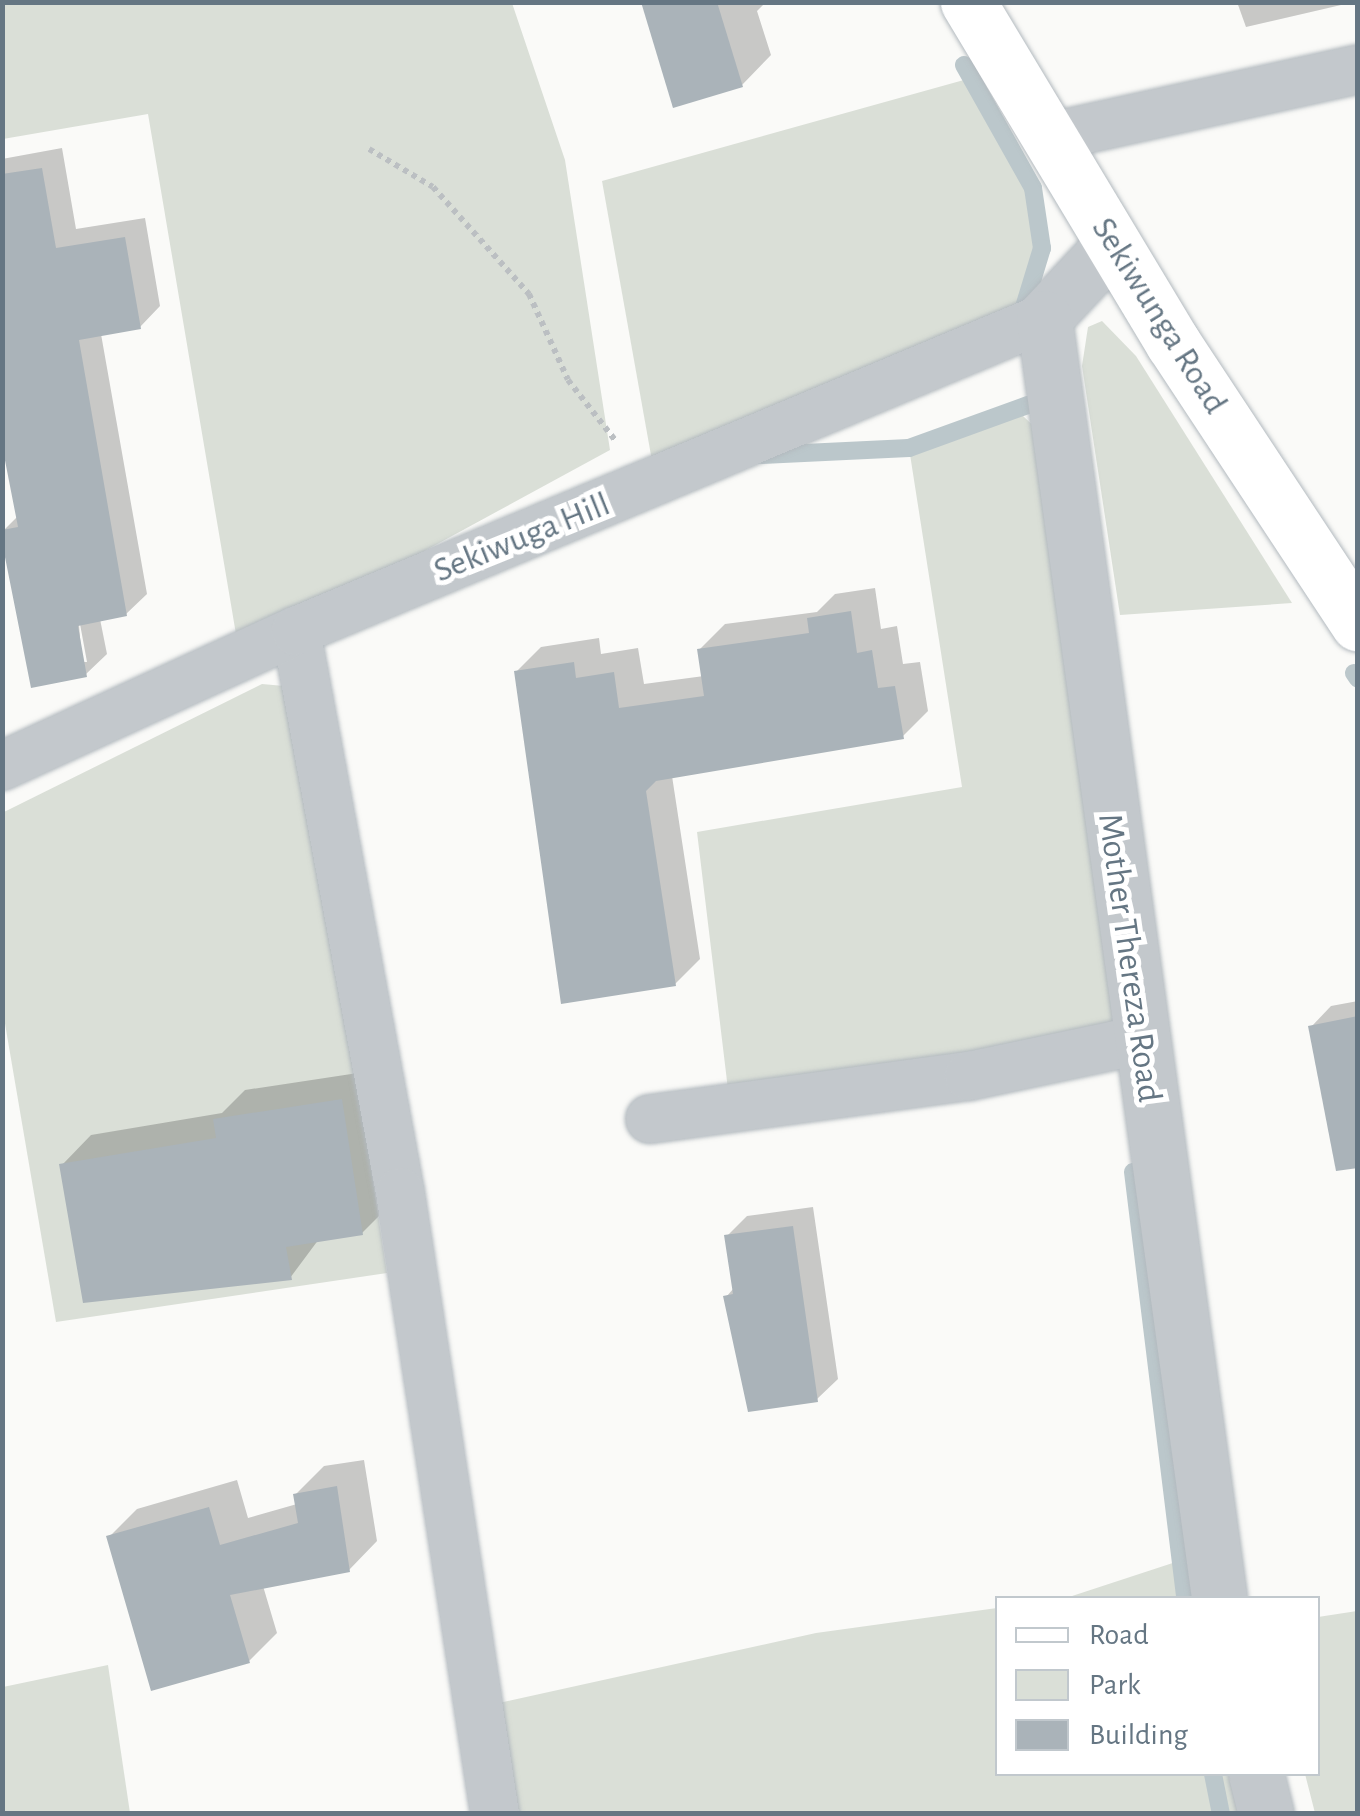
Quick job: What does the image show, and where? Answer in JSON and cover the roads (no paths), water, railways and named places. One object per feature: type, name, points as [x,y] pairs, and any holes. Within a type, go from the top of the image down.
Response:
[{"type":"main road","name":"Sekiwunga Road","points":[[968,2],[1112,244],[1358,624]]},
{"type":"street","points":[[1050,136],[1358,69]]},
{"type":"street","points":[[1044,318],[1112,244]]},
{"type":"street","name":"Sekiwuga Hill","points":[[2,766],[296,631],[1044,318]]},
{"type":"street","name":"Mother Thereza Road","points":[[1044,318],[1219,1596]]},
{"type":"street","points":[[296,631],[400,1192],[495,1814]]},
{"type":"street","points":[[650,1119],[969,1076],[1140,1040]]},
{"type":"street","points":[[1256,1776],[1266,1814]]},
{"type":"waterway","points":[[964,65],[1033,188],[1042,248],[1022,314]]},
{"type":"waterway","points":[[762,455],[909,448],[1028,405]]},
{"type":"waterway","points":[[1354,673],[1358,679]]},
{"type":"waterway","points":[[1133,1172],[1185,1596]]},
{"type":"waterway","points":[[1213,1776],[1221,1814]]}]
